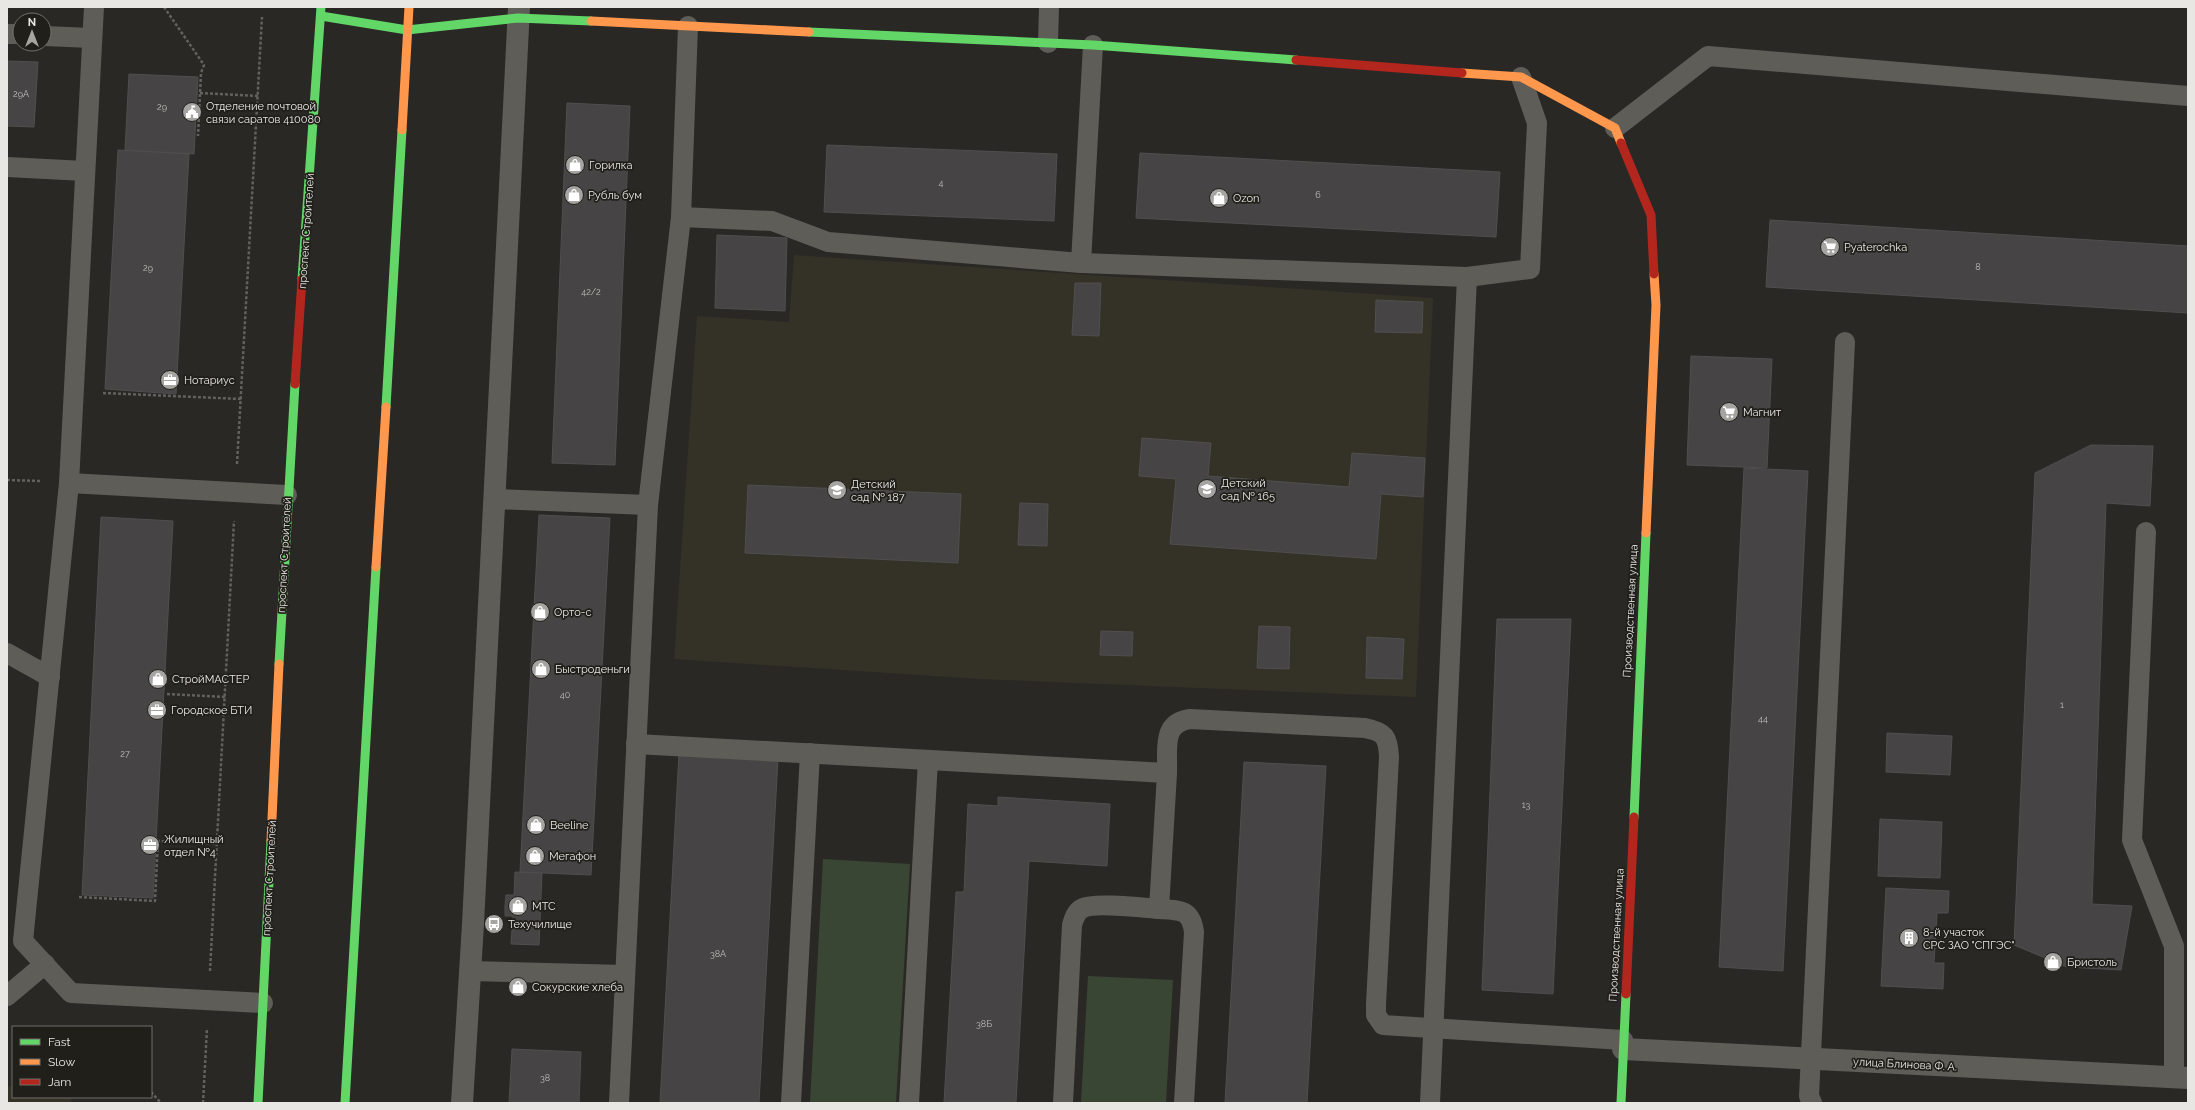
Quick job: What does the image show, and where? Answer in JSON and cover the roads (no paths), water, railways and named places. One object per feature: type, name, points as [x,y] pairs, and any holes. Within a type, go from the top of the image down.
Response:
[{"type":"street","points":[[345,1103],[408,7]]},
{"type":"street","points":[[317,10],[407,30],[518,13],[688,26],[1093,45],[1521,77],[1615,128]]},
{"type":"street","name":"проспект Строителей","points":[[258,1103],[287,495],[317,10]]},
{"type":"street","points":[[462,1103],[470,971],[518,13]]},
{"type":"street","name":"Производственная улица","points":[[1615,128],[1651,215],[1656,306],[1621,1103]]},
{"type":"street","name":"улица Блинова Ф. А.","points":[[1623,1044],[1811,1059],[2181,1077]]},
{"type":"lane","points":[[94,7],[69,483],[23,941],[71,993],[263,1003]]},
{"type":"lane","points":[[1048,43],[1049,7]]},
{"type":"lane","points":[[619,1103],[648,505],[681,217],[688,26]]},
{"type":"lane","points":[[52,36],[92,38]]},
{"type":"lane","points":[[1082,263],[1093,45]]},
{"type":"lane","points":[[1615,128],[1708,56],[2188,96]]},
{"type":"lane","points":[[681,217],[772,222],[828,242],[1082,263],[1467,277],[1530,269],[1537,123],[1521,77]]},
{"type":"lane","points":[[7,167],[85,171]]},
{"type":"lane","points":[[1430,1103],[1467,277]]},
{"type":"lane","points":[[1812,1103],[1809,1096],[1845,342]]},
{"type":"lane","points":[[69,483],[287,495]]},
{"type":"lane","points":[[494,498],[648,505]]},
{"type":"lane","points":[[2146,532],[2132,840],[2174,946],[2181,1077]]},
{"type":"lane","points":[[7,653],[50,677]]},
{"type":"lane","points":[[1159,909],[1169,735],[1171,727],[1178,721],[1206,720],[1365,728],[1379,731],[1388,742],[1389,757],[1376,1015],[1383,1025],[1623,1044]]},
{"type":"lane","points":[[636,744],[1167,773]]},
{"type":"lane","points":[[791,1103],[810,753]]},
{"type":"lane","points":[[910,1103],[928,760]]},
{"type":"lane","points":[[1063,1103],[1072,926],[1075,915],[1084,907],[1097,906],[1159,909],[1185,912],[1192,920],[1194,932],[1184,1103]]},
{"type":"lane","points":[[7,996],[45,964]]},
{"type":"lane","points":[[470,971],[625,975]]},
{"type":"place","name":"Отделение почтовой связи саратов 410080","points":[[192,112]]},
{"type":"place","name":"Горилка","points":[[575,165]]},
{"type":"place","name":"Рубль бум","points":[[574,195]]},
{"type":"place","name":"Ozon","points":[[1219,198]]},
{"type":"place","name":"Pyaterochka","points":[[1830,247]]},
{"type":"place","name":"Нотариус","points":[[170,380]]},
{"type":"place","name":"Магнит","points":[[1729,412]]},
{"type":"place","name":"Детский сад № 165","points":[[1207,489]]},
{"type":"place","name":"Детский сад № 187","points":[[837,490]]},
{"type":"place","name":"Орто-с","points":[[540,612]]},
{"type":"place","name":"Быстроденьги","points":[[541,669]]},
{"type":"place","name":"СтройМАСТЕР","points":[[158,679]]},
{"type":"place","name":"Городское БТИ","points":[[157,710]]},
{"type":"place","name":"Beeline","points":[[536,825]]},
{"type":"place","name":"Жилищный отдел №4","points":[[150,845]]},
{"type":"place","name":"Мегафон","points":[[535,856]]},
{"type":"place","name":"МТС","points":[[518,906]]},
{"type":"place","name":"Техучилище","points":[[494,924]]},
{"type":"place","name":"8-й участок СРС ЗАО \"СПГЭС\"","points":[[1909,938]]},
{"type":"place","name":"Бристоль","points":[[2053,962]]},
{"type":"place","name":"Сокурские хлеба","points":[[518,987]]}]
